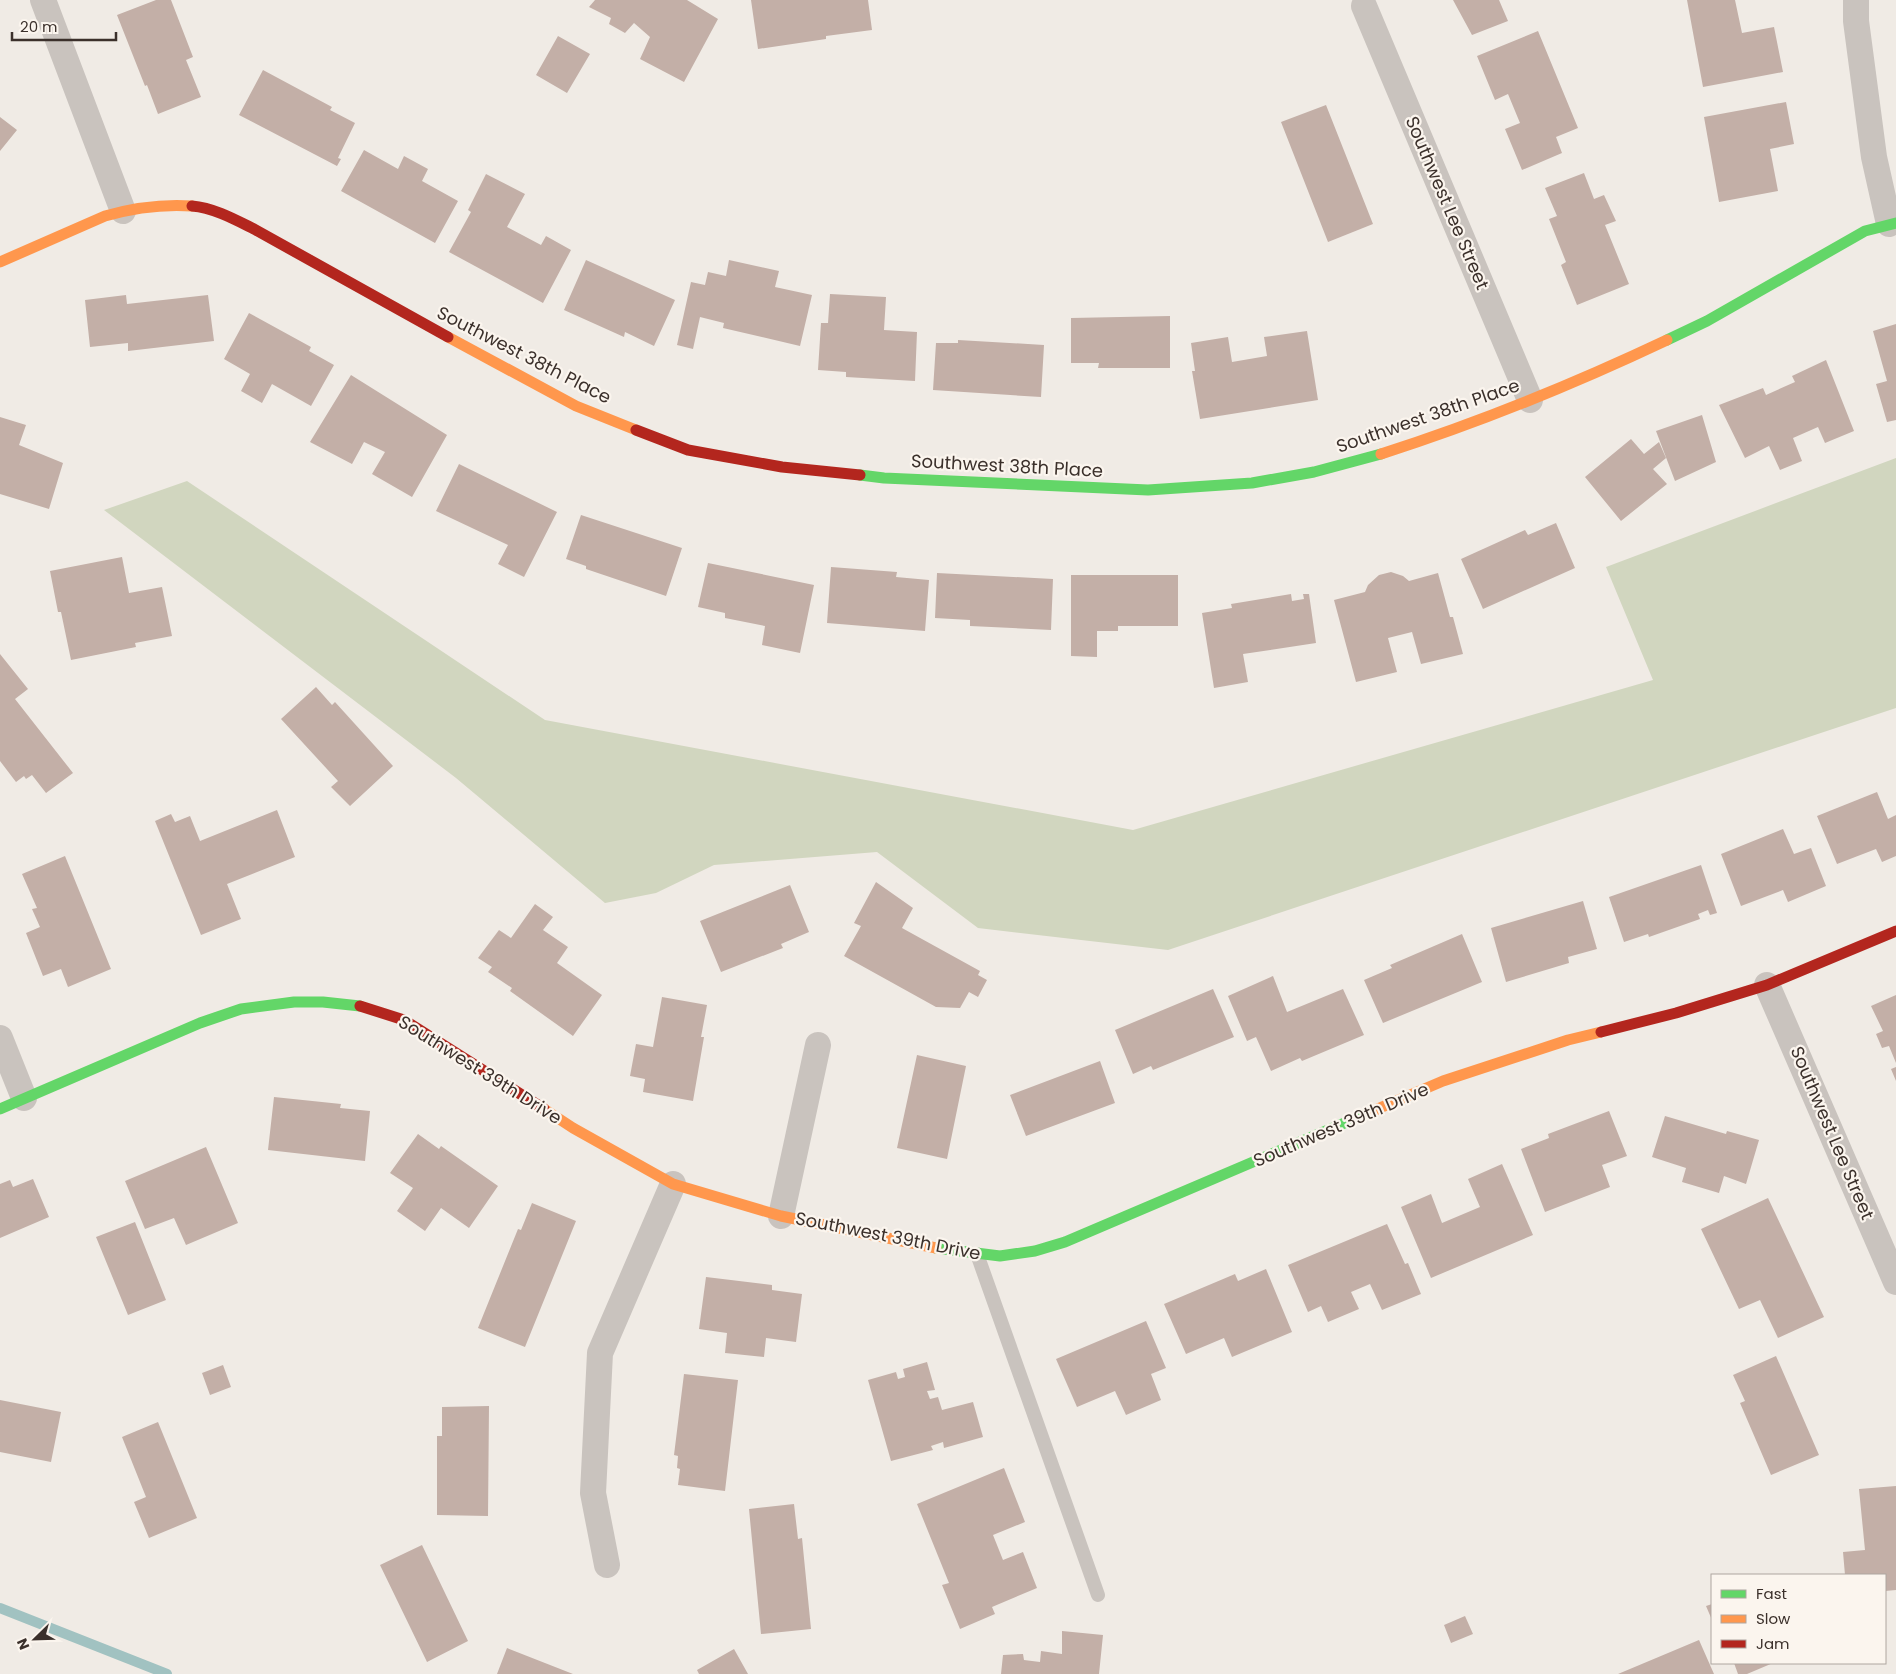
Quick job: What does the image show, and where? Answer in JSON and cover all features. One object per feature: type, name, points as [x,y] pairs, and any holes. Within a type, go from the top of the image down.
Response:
[{"type":"street","points":[[42,0],[123,211]]},
{"type":"street","points":[[1856,0],[1856,21],[1874,157],[1892,224]]},
{"type":"street","name":"Southwest Lee Street","points":[[1364,6],[1530,400]]},
{"type":"street","name":"Southwest 38th Place","points":[[0,262],[105,216],[123,211],[177,204],[203,207],[254,229],[576,406],[688,450],[782,467],[884,478],[1148,490],[1252,483],[1314,472],[1359,461],[1422,441],[1530,400],[1644,351],[1706,321],[1866,231],[1892,224]]},
{"type":"street","name":"Southwest 39th Drive","points":[[0,1109],[200,1023],[241,1009],[294,1002],[324,1002],[360,1006],[404,1020],[573,1128],[674,1184],[781,1216],[948,1251],[1000,1256],[1035,1251],[1065,1242],[1443,1081],[1568,1040],[1676,1013],[1767,985],[1896,931]]},
{"type":"street","name":"Southwest Lee Street","points":[[1767,985],[1896,1282]]},
{"type":"street","points":[[0,1038],[24,1098]]},
{"type":"street","name":"Southwest 39th Drive","points":[[781,1216],[818,1046]]},
{"type":"street","points":[[607,1566],[593,1493],[600,1354],[674,1184]]},
{"type":"lane","points":[[977,1254],[1098,1595]]},
{"type":"green space","points":[[1896,458],[1896,708],[1168,950],[978,928],[877,852],[714,865],[656,893],[605,903],[456,778],[104,510],[187,481],[545,720],[1133,830],[1653,680],[1606,567]]},
{"type":"building","points":[[156,0],[171,0],[193,57],[186,60],[201,97],[158,114],[117,15]]},
{"type":"building","points":[[595,0],[687,0],[718,19],[684,82],[640,59],[650,37],[634,23],[625,33],[609,24],[611,18],[589,7]]},
{"type":"building","points":[[751,0],[868,0],[872,30],[826,36],[826,39],[758,49]]},
{"type":"building","points":[[1453,0],[1499,0],[1508,21],[1472,35]]},
{"type":"building","points":[[1687,0],[1735,0],[1742,33],[1774,27],[1783,72],[1703,87]]},
{"type":"building","points":[[1538,31],[1578,128],[1556,137],[1562,153],[1522,170],[1505,129],[1520,123],[1508,94],[1495,100],[1477,56]]},
{"type":"building","points":[[558,36],[590,54],[567,93],[536,75]]},
{"type":"building","points":[[263,70],[332,107],[330,110],[355,123],[338,158],[341,159],[337,166],[239,115]]},
{"type":"building","points":[[1786,102],[1794,144],[1770,149],[1778,191],[1719,202],[1704,117]]},
{"type":"building","points":[[1326,105],[1373,224],[1328,242],[1281,122]]},
{"type":"building","points":[[0,117],[17,130],[0,151]]},
{"type":"building","points":[[364,150],[398,169],[404,156],[428,169],[422,181],[458,201],[435,243],[341,191]]},
{"type":"building","points":[[1584,173],[1594,199],[1604,195],[1616,221],[1605,225],[1629,284],[1577,305],[1561,265],[1566,262],[1549,219],[1557,216],[1545,188]]},
{"type":"building","points":[[486,174],[525,194],[507,227],[541,245],[546,236],[571,250],[543,303],[449,252],[471,212],[468,210]]},
{"type":"building","points":[[586,260],[675,300],[654,346],[625,332],[624,337],[564,310]]},
{"type":"building","points":[[729,260],[779,271],[775,287],[812,295],[800,346],[723,328],[724,323],[700,317],[693,349],[677,345],[691,282],[705,285],[708,272],[726,276]]},
{"type":"building","points":[[830,294],[886,297],[884,330],[917,332],[915,381],[846,377],[846,372],[818,370],[821,323],[828,323]]},
{"type":"building","points":[[126,295],[127,304],[208,295],[214,341],[128,351],[128,343],[90,347],[85,300]]},
{"type":"building","points":[[249,313],[311,347],[309,351],[334,365],[311,406],[272,384],[262,403],[241,391],[250,374],[224,359]]},
{"type":"building","points":[[1170,316],[1170,368],[1098,368],[1099,363],[1071,363],[1071,318]]},
{"type":"building","points":[[1896,324],[1896,420],[1887,422],[1876,384],[1887,381],[1873,331]]},
{"type":"building","points":[[1307,331],[1318,400],[1200,419],[1192,371],[1195,371],[1191,343],[1228,337],[1232,362],[1267,356],[1264,337]]},
{"type":"building","points":[[958,340],[1044,345],[1041,397],[933,390],[936,343],[958,343]]},
{"type":"building","points":[[1826,360],[1854,431],[1825,443],[1818,427],[1793,438],[1802,461],[1780,470],[1769,446],[1745,458],[1719,405],[1763,388],[1766,395],[1795,382],[1792,376]]},
{"type":"building","points":[[351,375],[447,435],[412,497],[372,474],[385,452],[364,442],[352,464],[310,442]]},
{"type":"building","points":[[1702,415],[1716,462],[1675,481],[1656,431]]},
{"type":"building","points":[[0,417],[26,425],[19,445],[63,463],[49,509],[0,494]]},
{"type":"building","points":[[1631,439],[1644,454],[1659,442],[1666,458],[1653,469],[1667,484],[1621,521],[1585,477]]},
{"type":"building","points":[[459,464],[557,512],[524,577],[498,564],[508,545],[436,511]]},
{"type":"building","points":[[581,515],[682,548],[666,596],[586,569],[586,566],[566,559]]},
{"type":"building","points":[[1556,523],[1575,568],[1483,609],[1461,559],[1525,530],[1528,535]]},
{"type":"building","points":[[122,557],[129,593],[162,587],[172,636],[135,643],[136,647],[71,660],[61,612],[58,612],[50,571]]},
{"type":"building","points":[[708,563],[814,585],[800,653],[762,645],[765,626],[725,618],[725,613],[698,607]]},
{"type":"building","points":[[831,567],[897,572],[896,577],[929,580],[925,631],[827,623]]},
{"type":"building","points":[[1391,572],[1403,576],[1409,581],[1438,573],[1450,617],[1453,617],[1463,654],[1421,664],[1412,632],[1388,638],[1397,672],[1356,682],[1334,600],[1365,592],[1368,585],[1379,575]]},
{"type":"building","points":[[937,573],[1053,579],[1051,630],[970,626],[970,620],[935,618]]},
{"type":"building","points":[[1071,575],[1178,575],[1178,626],[1118,626],[1118,631],[1097,631],[1097,657],[1071,656]]},
{"type":"building","points":[[1291,594],[1292,601],[1304,599],[1303,594],[1309,594],[1316,643],[1243,654],[1248,682],[1214,688],[1202,613],[1232,608],[1231,604]]},
{"type":"building","points":[[0,654],[28,689],[15,699],[73,773],[46,793],[32,775],[26,779],[24,776],[16,782],[0,761]]},
{"type":"building","points":[[316,687],[332,705],[335,702],[393,766],[350,806],[331,787],[338,781],[281,719]]},
{"type":"building","points":[[1877,792],[1888,819],[1896,815],[1896,856],[1882,862],[1876,849],[1837,864],[1817,816]]},
{"type":"building","points":[[277,810],[295,857],[227,884],[241,919],[201,935],[155,821],[171,814],[175,822],[190,816],[200,841]]},
{"type":"building","points":[[1783,829],[1794,854],[1811,848],[1826,886],[1788,902],[1783,890],[1741,906],[1721,854]]},
{"type":"building","points":[[65,856],[111,969],[68,987],[61,969],[43,976],[26,933],[40,927],[32,909],[37,908],[22,874]]},
{"type":"building","points":[[1701,865],[1717,913],[1710,915],[1708,910],[1698,914],[1700,919],[1649,937],[1648,934],[1624,942],[1609,897]]},
{"type":"building","points":[[876,882],[913,908],[902,928],[980,971],[978,975],[987,980],[978,997],[969,992],[960,1008],[936,1007],[844,956],[861,926],[854,923]]},
{"type":"building","points":[[790,885],[809,932],[781,944],[783,948],[721,972],[700,921]]},
{"type":"building","points":[[1583,901],[1597,949],[1568,957],[1569,963],[1506,982],[1491,928]]},
{"type":"building","points":[[535,904],[553,917],[543,930],[568,947],[557,963],[602,995],[573,1036],[510,991],[512,988],[488,972],[492,967],[478,958],[499,930],[511,938]]},
{"type":"building","points":[[1462,934],[1482,982],[1383,1023],[1364,980],[1392,968],[1390,965]]},
{"type":"building","points":[[1273,976],[1287,1012],[1343,989],[1364,1035],[1302,1061],[1300,1058],[1271,1071],[1256,1037],[1247,1041],[1228,996]]},
{"type":"building","points":[[1213,989],[1234,1037],[1153,1070],[1151,1066],[1133,1074],[1115,1030]]},
{"type":"building","points":[[1896,995],[1896,1063],[1889,1046],[1882,1048],[1876,1034],[1883,1031],[1871,1006]]},
{"type":"building","points":[[662,997],[707,1005],[701,1037],[704,1037],[693,1101],[643,1092],[645,1079],[630,1076],[636,1044],[653,1047]]},
{"type":"building","points":[[917,1055],[966,1066],[947,1159],[897,1148]]},
{"type":"building","points":[[1100,1061],[1115,1103],[1026,1136],[1010,1095]]},
{"type":"building","points":[[1896,1067],[1896,1081],[1891,1069]]},
{"type":"building","points":[[274,1097],[341,1104],[340,1108],[370,1111],[365,1161],[268,1150]]},
{"type":"building","points":[[1609,1111],[1627,1156],[1602,1165],[1610,1187],[1545,1212],[1521,1149],[1549,1138],[1548,1134]]},
{"type":"building","points":[[1665,1116],[1726,1134],[1727,1131],[1759,1140],[1746,1184],[1724,1176],[1719,1193],[1682,1182],[1686,1168],[1652,1157]]},
{"type":"building","points":[[418,1134],[439,1149],[441,1146],[498,1186],[469,1228],[441,1208],[425,1231],[397,1211],[413,1188],[390,1173]]},
{"type":"building","points":[[206,1147],[238,1223],[186,1245],[174,1218],[145,1229],[125,1181]]},
{"type":"building","points":[[1502,1164],[1533,1235],[1431,1278],[1401,1207],[1431,1194],[1442,1223],[1480,1207],[1468,1179]]},
{"type":"building","points":[[33,1179],[49,1217],[0,1238],[0,1184],[10,1180],[13,1187]]},
{"type":"building","points":[[1768,1198],[1824,1317],[1778,1338],[1760,1300],[1739,1309],[1701,1229]]},
{"type":"building","points":[[532,1203],[576,1221],[525,1347],[478,1328],[518,1229],[521,1230]]},
{"type":"building","points":[[135,1222],[166,1300],[128,1315],[96,1237]]},
{"type":"building","points":[[1387,1224],[1405,1264],[1408,1263],[1421,1294],[1382,1310],[1370,1284],[1351,1292],[1359,1309],[1328,1322],[1321,1306],[1308,1312],[1288,1265]]},
{"type":"building","points":[[1266,1269],[1292,1332],[1232,1357],[1224,1338],[1186,1354],[1164,1304],[1235,1274],[1238,1281]]},
{"type":"building","points":[[706,1277],[772,1285],[772,1290],[802,1294],[796,1342],[766,1338],[764,1357],[725,1353],[727,1333],[699,1329]]},
{"type":"building","points":[[1146,1321],[1166,1368],[1151,1374],[1161,1400],[1126,1415],[1115,1391],[1077,1407],[1056,1359]]},
{"type":"building","points":[[1776,1356],[1819,1455],[1771,1475],[1740,1403],[1745,1401],[1733,1375]]},
{"type":"building","points":[[927,1362],[935,1390],[927,1391],[930,1399],[938,1397],[942,1410],[973,1402],[983,1437],[944,1448],[943,1442],[931,1446],[933,1450],[891,1461],[868,1380],[896,1372],[898,1379],[905,1377],[903,1369]]},
{"type":"building","points":[[223,1365],[231,1387],[210,1395],[202,1373]]},
{"type":"building","points":[[684,1374],[738,1380],[725,1491],[678,1485],[680,1469],[677,1468],[678,1456],[674,1455]]},
{"type":"building","points":[[0,1400],[61,1412],[51,1462],[0,1452]]},
{"type":"building","points":[[489,1406],[488,1516],[437,1515],[437,1436],[442,1436],[442,1407]]},
{"type":"building","points":[[158,1422],[197,1518],[149,1538],[134,1502],[146,1497],[122,1437]]},
{"type":"building","points":[[1004,1468],[1025,1522],[993,1535],[1003,1560],[1023,1552],[1037,1588],[992,1607],[995,1614],[960,1629],[942,1585],[949,1583],[917,1504]]},
{"type":"building","points":[[1896,1486],[1896,1590],[1886,1591],[1886,1574],[1845,1574],[1843,1552],[1865,1550],[1859,1489]]},
{"type":"building","points":[[794,1504],[798,1539],[802,1538],[811,1629],[761,1634],[749,1509]]},
{"type":"building","points":[[422,1545],[468,1641],[427,1662],[380,1565]]},
{"type":"building","points":[[1711,1604],[1711,1618],[1706,1606]]},
{"type":"building","points":[[1465,1616],[1473,1634],[1451,1643],[1444,1625]]},
{"type":"building","points":[[1062,1631],[1103,1635],[1099,1674],[1001,1674],[1003,1655],[1023,1654],[1024,1660],[1040,1662],[1041,1651],[1062,1654]]},
{"type":"building","points":[[1699,1640],[1714,1674],[1618,1674]]},
{"type":"building","points":[[507,1648],[573,1674],[497,1674]]},
{"type":"building","points":[[734,1649],[748,1674],[699,1674],[697,1670]]},
{"type":"building","points":[[1734,1664],[1771,1664],[1747,1674],[1738,1674]]},
{"type":"waterway","points":[[0,1608],[167,1674]]},
{"type":"traffic: fast","points":[[1667,340],[1707,321],[1865,231],[1896,223]]},
{"type":"traffic: fast","points":[[860,475],[884,478],[1148,490],[1252,483],[1314,472],[1381,454]]},
{"type":"traffic: fast","points":[[0,1109],[200,1023],[241,1009],[294,1002],[323,1002],[360,1006]]},
{"type":"traffic: fast","points":[[936,1248],[1000,1256],[1035,1251],[1065,1242],[1368,1113]]},
{"type":"traffic: slow","points":[[0,262],[105,216],[148,207],[192,206]]},
{"type":"traffic: slow","points":[[448,337],[576,406],[636,430]]},
{"type":"traffic: slow","points":[[1381,454],[1526,402],[1667,340]]},
{"type":"traffic: slow","points":[[1368,1113],[1443,1081],[1568,1040],[1601,1032]]},
{"type":"traffic: slow","points":[[544,1109],[573,1128],[673,1184],[781,1216],[936,1248]]},
{"type":"traffic: jam","points":[[192,206],[216,212],[254,229],[448,337]]},
{"type":"traffic: jam","points":[[636,430],[688,450],[782,467],[860,475]]},
{"type":"traffic: jam","points":[[1601,1032],[1676,1013],[1767,985],[1896,931]]},
{"type":"traffic: jam","points":[[360,1006],[404,1020],[544,1109]]}]
